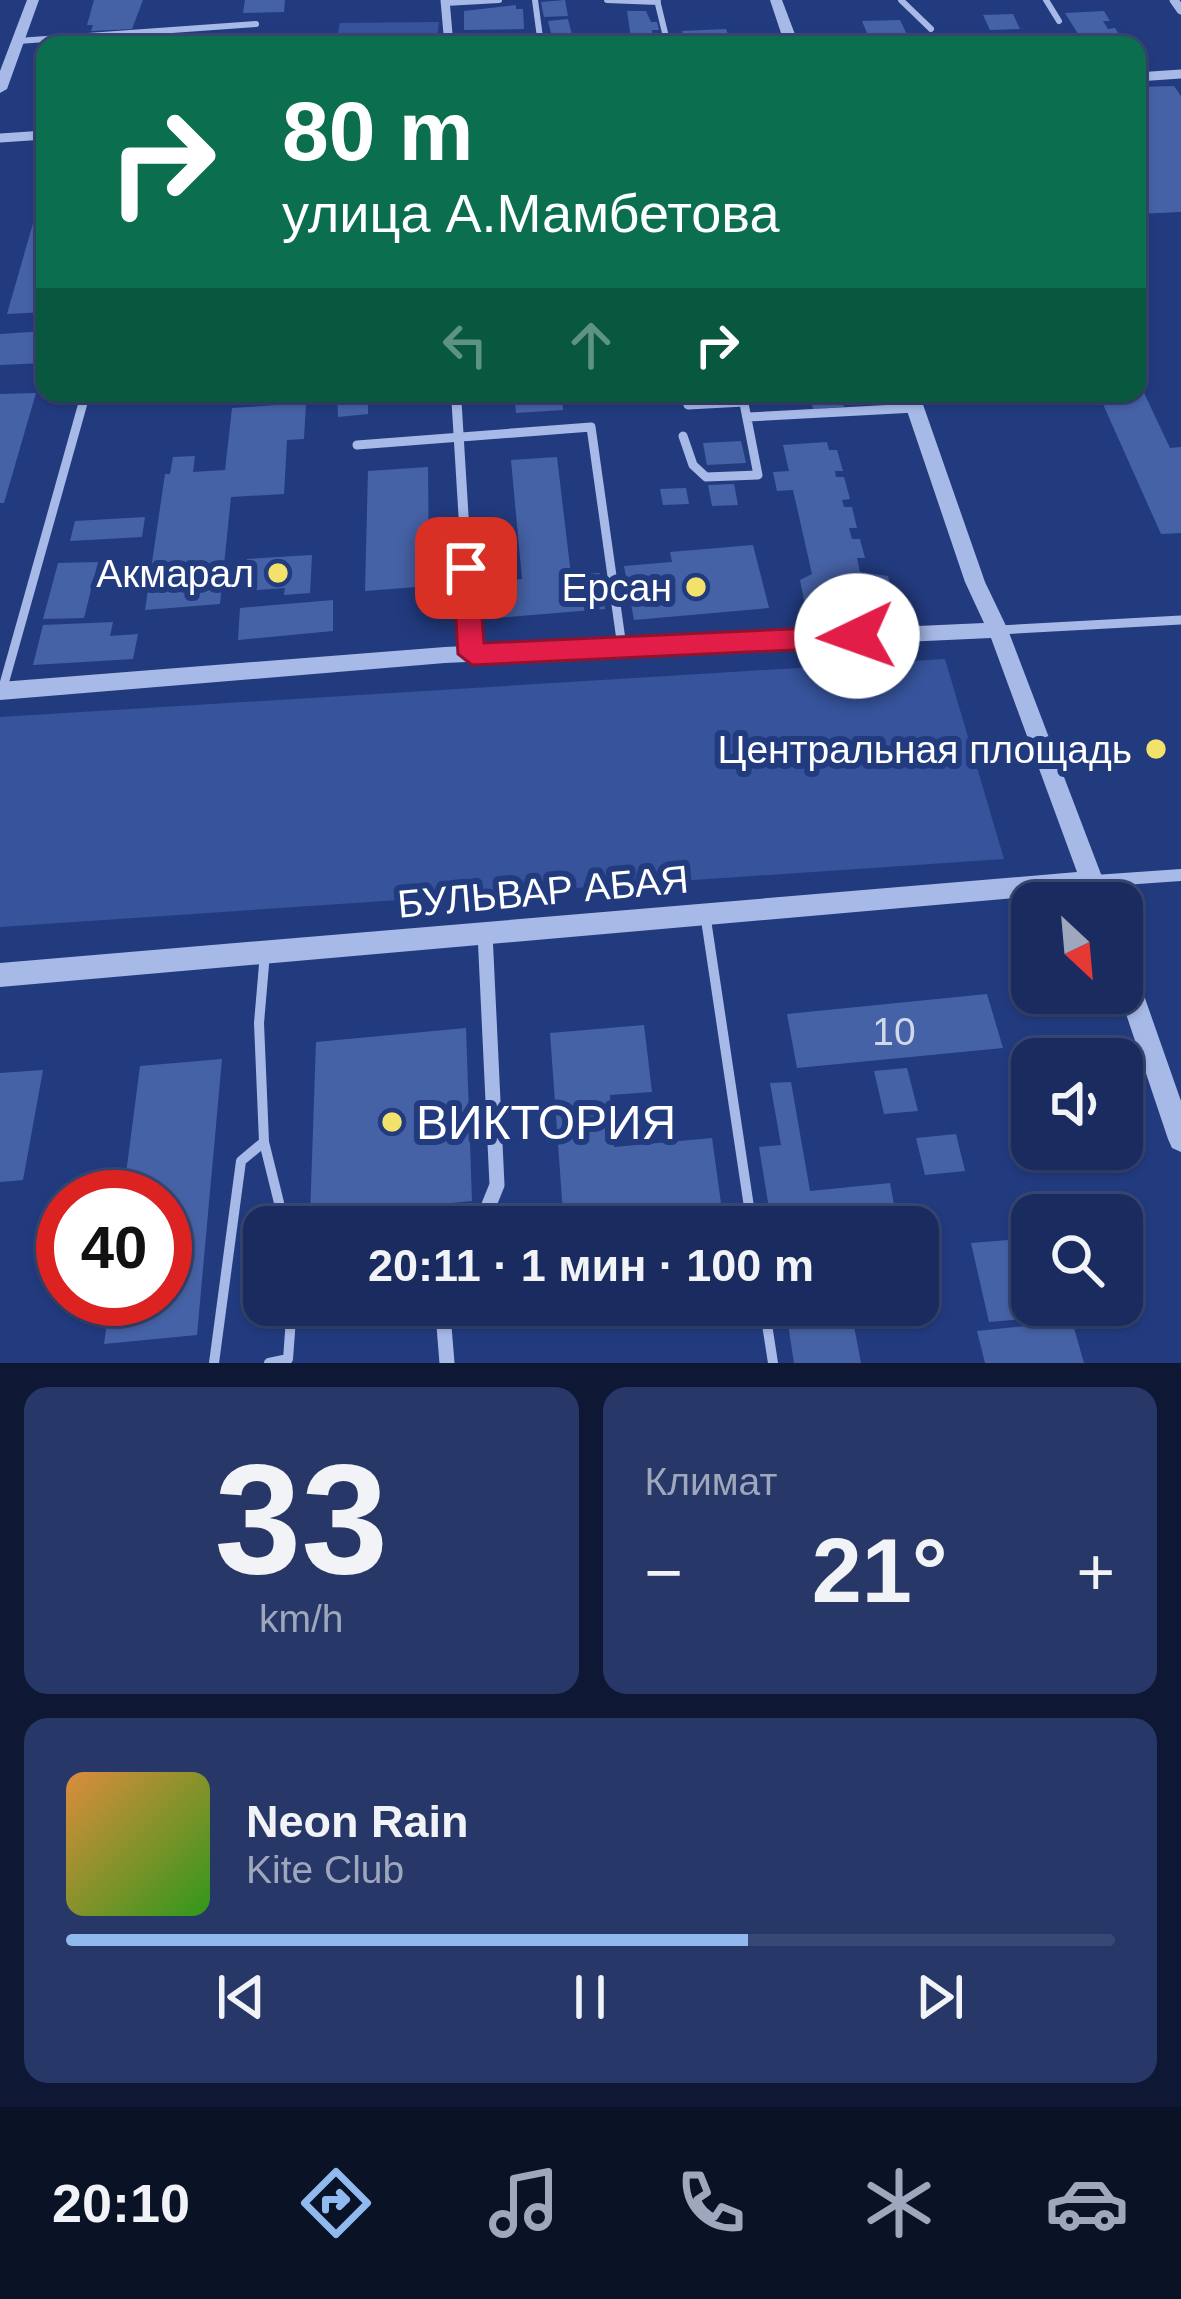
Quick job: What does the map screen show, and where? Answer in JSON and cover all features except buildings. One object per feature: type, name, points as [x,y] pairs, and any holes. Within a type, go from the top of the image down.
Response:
[{"type":"street","points":[[0,89],[33,0]]},
{"type":"street","points":[[776,0],[788,36]]},
{"type":"street","points":[[1174,0],[1181,10]]},
{"type":"street","points":[[445,2],[448,36]]},
{"type":"street","points":[[1146,76],[1181,74]]},
{"type":"street","points":[[0,138],[36,136]]},
{"type":"street","points":[[456,402],[472,654]]},
{"type":"street","points":[[913,402],[975,582],[998,630],[1092,882]]},
{"type":"street","points":[[1,691],[472,654],[1181,620]]},
{"type":"street","points":[[1143,883],[1181,875]]},
{"type":"street","name":"БУЛЬВАР АБАЯ","points":[[0,975],[705,914],[1011,897]]},
{"type":"street","points":[[485,932],[497,1185],[488,1206]]},
{"type":"street","points":[[1138,1014],[1181,1139]]},
{"type":"street","points":[[444,1326],[448,1363]]},
{"type":"lane","points":[[445,2],[499,0]]},
{"type":"lane","points":[[535,0],[540,36]]},
{"type":"lane","points":[[607,0],[657,1],[666,36]]},
{"type":"lane","points":[[901,0],[931,29]]},
{"type":"lane","points":[[1046,0],[1059,21]]},
{"type":"lane","points":[[88,36],[256,24]]},
{"type":"lane","points":[[18,41],[36,40]]},
{"type":"lane","points":[[688,404],[706,402]]},
{"type":"lane","points":[[683,436],[693,465],[706,477],[758,476],[744,402]]},
{"type":"lane","points":[[748,417],[893,402]]},
{"type":"lane","points":[[1,691],[83,403]]},
{"type":"lane","points":[[358,445],[591,427],[622,647]]},
{"type":"lane","points":[[705,914],[749,1206]]},
{"type":"lane","points":[[266,951],[260,1023],[264,1142],[280,1206]]},
{"type":"lane","points":[[214,1363],[241,1161],[264,1142]]},
{"type":"lane","points":[[269,1363],[288,1359],[290,1326]]},
{"type":"lane","points":[[767,1326],[773,1363]]},
{"type":"shaded area","points":[[439,22],[437,36],[337,36],[340,23]]},
{"type":"shaded area","points":[[945,659],[1004,859],[0,927],[0,717]]},
{"type":"place","name":"Акмарал","points":[[278,573]]},
{"type":"place","name":"Ерсан","points":[[696,587]]},
{"type":"place","name":"Центральная площадь","points":[[1156,749]]},
{"type":"place","name":"ВИКТОРИЯ","points":[[392,1122]]},
{"type":"route","points":[[466,568],[472,654],[857,636]]}]
